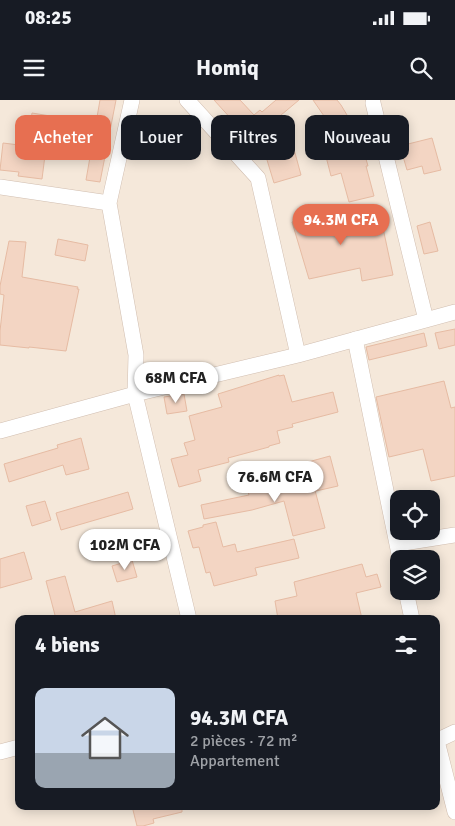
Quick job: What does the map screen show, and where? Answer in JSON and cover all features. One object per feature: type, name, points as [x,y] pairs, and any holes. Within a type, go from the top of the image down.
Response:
[{"type":"street","points":[[132,100],[109,203],[136,355],[135,394],[189,615]]},
{"type":"street","points":[[187,100],[258,178],[298,355]]},
{"type":"street","points":[[373,103],[426,320]]},
{"type":"street","points":[[0,187],[109,203]]},
{"type":"street","points":[[0,431],[135,394],[298,355],[455,312]]},
{"type":"street","points":[[355,339],[398,550]]},
{"type":"street","points":[[402,550],[455,535]]},
{"type":"street","points":[[408,600],[411,615]]},
{"type":"street","points":[[440,738],[455,732]]},
{"type":"street","points":[[0,752],[15,748]]},
{"type":"street","points":[[440,755],[455,812]]},
{"type":"shaded area","points":[[0,100],[455,100],[455,826],[0,826]]},
{"type":"building","points":[[100,100],[116,100],[111,126],[111,115],[97,115]]},
{"type":"building","points":[[214,100],[240,100],[254,115],[228,115]]},
{"type":"building","points":[[276,100],[299,100],[281,115],[254,115],[260,110],[262,112]]},
{"type":"building","points":[[313,100],[337,100],[347,115],[323,115]]},
{"type":"building","points":[[432,138],[441,170],[424,174],[422,166],[407,170],[404,160],[409,160],[409,144]]},
{"type":"building","points":[[3,143],[15,144],[15,160],[44,160],[42,179],[18,176],[19,172],[0,170]]},
{"type":"building","points":[[295,153],[301,175],[274,183],[267,160],[295,160]]},
{"type":"building","points":[[90,160],[104,160],[100,182],[86,180]]},
{"type":"building","points":[[327,160],[366,160],[368,166],[366,166],[374,196],[349,202],[341,173],[331,176]]},
{"type":"building","points":[[349,206],[357,233],[383,228],[393,275],[362,281],[360,268],[309,279],[292,222]]},
{"type":"building","points":[[430,222],[438,251],[424,254],[417,226]]},
{"type":"building","points":[[58,239],[88,245],[85,261],[55,255]]},
{"type":"building","points":[[9,241],[26,242],[22,277],[78,287],[66,351],[0,345],[4,295],[0,294],[0,286]]},
{"type":"building","points":[[455,329],[455,345],[439,349],[435,333]]},
{"type":"building","points":[[424,333],[427,346],[369,360],[366,347]]},
{"type":"building","points":[[284,375],[292,402],[333,392],[338,412],[292,424],[293,427],[277,431],[280,443],[228,458],[229,462],[198,470],[201,481],[179,487],[171,459],[188,455],[184,443],[195,440],[189,416],[222,407],[218,394]]},
{"type":"building","points":[[444,381],[451,408],[455,407],[455,476],[431,481],[423,449],[389,457],[376,397]]},
{"type":"building","points":[[184,394],[187,411],[167,414],[164,397]]},
{"type":"building","points":[[81,438],[89,469],[66,475],[63,465],[9,482],[4,464],[58,448],[57,445]]},
{"type":"building","points":[[330,456],[338,486],[316,491],[308,462]]},
{"type":"building","points":[[276,475],[279,488],[312,479],[325,528],[293,536],[284,501],[252,510],[204,519],[201,505],[249,495],[245,483]]},
{"type":"building","points":[[128,492],[133,509],[61,530],[56,513]]},
{"type":"building","points":[[45,501],[51,520],[32,526],[26,506]]},
{"type":"building","points":[[216,522],[223,547],[235,544],[237,552],[294,539],[299,558],[255,568],[257,575],[214,586],[210,572],[206,573],[199,547],[193,548],[188,531]]},
{"type":"building","points":[[24,552],[32,579],[0,588],[0,559]]},
{"type":"building","points":[[132,560],[137,577],[117,582],[112,566]]},
{"type":"building","points":[[362,564],[366,577],[377,574],[381,587],[356,593],[361,615],[277,615],[275,601],[297,596],[294,582]]},
{"type":"building","points":[[65,576],[75,612],[112,601],[115,615],[55,615],[46,581]]},
{"type":"building","points":[[133,810],[182,810],[182,812],[153,819],[154,823],[137,826]]}]
